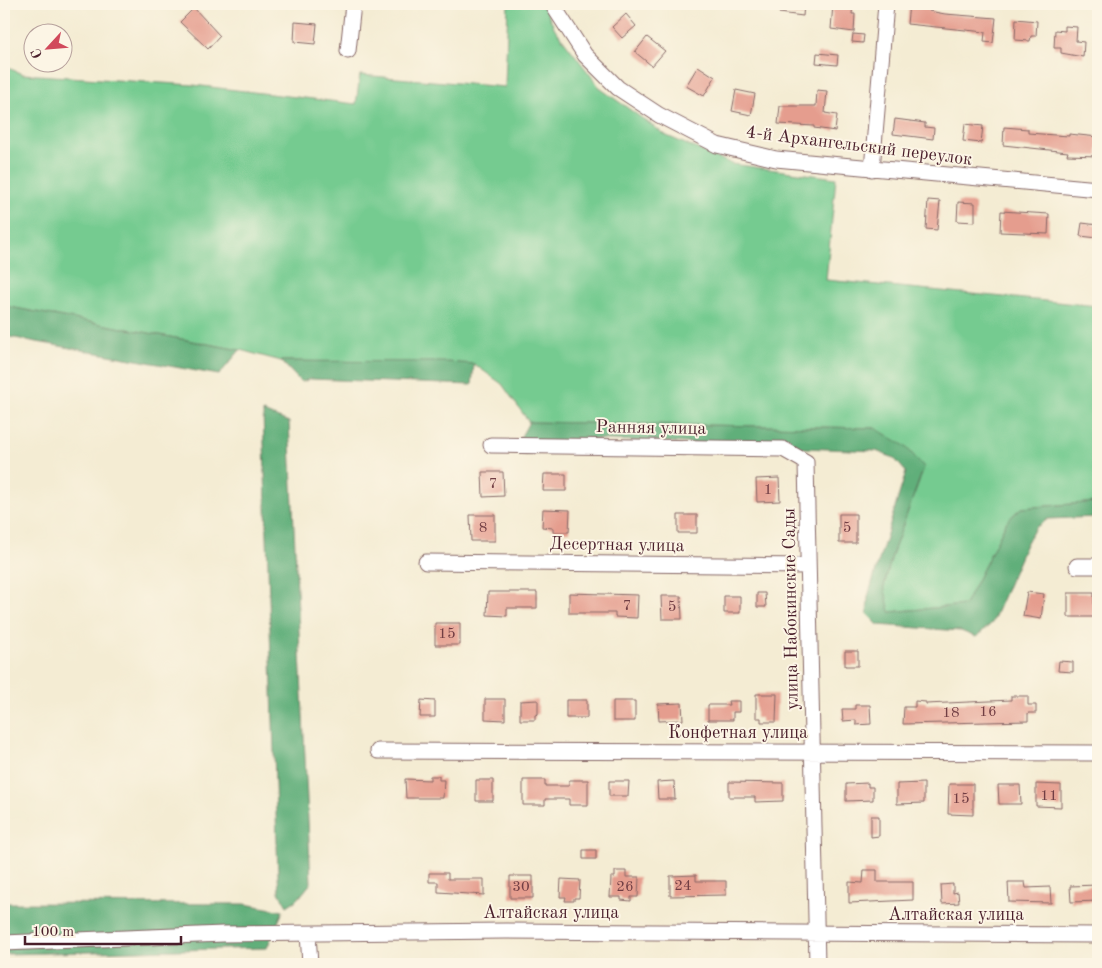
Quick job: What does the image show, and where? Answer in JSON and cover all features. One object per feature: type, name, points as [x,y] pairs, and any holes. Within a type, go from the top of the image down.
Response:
[{"type":"street","points":[[348,51],[353,4]]},
{"type":"street","name":"4-й Архангельский переулок","points":[[552,4],[585,55],[618,88],[659,115],[717,145],[756,156],[872,169],[1098,189]]},
{"type":"street","points":[[872,169],[886,4]]},
{"type":"street","name":"Ранняя улица","points":[[491,445],[783,450],[806,462]]},
{"type":"street","name":"улица Набокинские Сады","points":[[806,462],[817,964]]},
{"type":"street","name":"Десертная улица","points":[[426,562],[808,566]]},
{"type":"street","points":[[1077,566],[1098,566]]},
{"type":"street","name":"Конфетная улица","points":[[378,751],[1098,753]]},
{"type":"street","name":"Алтайская улица","points":[[4,943],[223,934],[505,931],[1098,935]]},
{"type":"street","points":[[308,934],[310,964]]},
{"type":"green space","points":[[508,4],[543,4],[555,29],[601,89],[667,136],[732,164],[836,178],[826,280],[1098,306],[1098,502],[1021,508],[1007,521],[965,605],[889,612],[884,586],[892,555],[924,467],[875,428],[529,422],[502,384],[474,364],[281,361],[240,350],[4,306],[4,66],[22,74],[193,85],[356,104],[360,75],[505,87]]},
{"type":"green space","points":[[4,306],[240,350],[219,375],[4,336]]},
{"type":"green space","points":[[281,361],[448,362],[474,364],[472,385],[311,379],[301,382]]},
{"type":"green space","points":[[263,412],[289,422],[311,883],[298,899],[287,906],[279,892],[278,875]]},
{"type":"green space","points":[[529,422],[875,428],[905,446],[924,467],[892,555],[884,586],[890,612],[965,605],[1007,521],[1021,508],[1098,502],[1098,517],[1048,519],[1035,528],[1026,544],[992,623],[976,637],[961,631],[878,625],[867,614],[868,596],[906,472],[894,458],[876,451],[588,439],[526,455],[513,451]]},
{"type":"green space","points":[[4,903],[245,904],[283,911],[267,948],[4,954]]},
{"type":"building","points":[[780,4],[804,4],[803,16],[779,13]]},
{"type":"building","points":[[833,4],[853,4],[852,14],[855,14],[854,32],[831,29]]},
{"type":"building","points":[[909,4],[929,5],[929,11],[945,14],[996,18],[993,43],[984,42],[985,32],[907,24]]},
{"type":"building","points":[[194,8],[220,36],[208,49],[180,22]]},
{"type":"building","points":[[626,14],[636,26],[622,38],[612,27]]},
{"type":"building","points":[[1016,19],[1037,21],[1036,36],[1031,36],[1030,41],[1015,40]]},
{"type":"building","points":[[295,22],[317,24],[315,44],[294,42]]},
{"type":"building","points":[[1065,26],[1077,27],[1076,41],[1084,42],[1083,57],[1061,53],[1061,48],[1054,48],[1055,30],[1065,31]]},
{"type":"building","points":[[853,34],[864,35],[863,43],[852,42]]},
{"type":"building","points":[[647,37],[665,51],[652,66],[635,52]]},
{"type":"building","points":[[817,53],[838,55],[837,65],[816,63]]},
{"type":"building","points":[[698,66],[715,77],[704,96],[686,86]]},
{"type":"building","points":[[736,90],[755,94],[751,115],[732,111]]},
{"type":"building","points":[[817,90],[827,91],[825,113],[837,115],[835,131],[814,128],[814,126],[778,124],[780,106],[816,106]]},
{"type":"building","points":[[895,119],[925,123],[925,127],[934,128],[933,139],[893,134]]},
{"type":"building","points":[[965,124],[983,126],[981,143],[963,141]]},
{"type":"building","points":[[1004,127],[1028,129],[1028,133],[1098,137],[1098,156],[1067,155],[1068,152],[1003,145]]},
{"type":"building","points":[[928,200],[940,201],[937,230],[926,229]]},
{"type":"building","points":[[958,202],[975,203],[975,222],[957,221]]},
{"type":"building","points":[[1001,211],[1049,214],[1048,234],[1000,232]]},
{"type":"building","points":[[1082,223],[1098,225],[1098,238],[1080,236]]},
{"type":"building","points":[[482,472],[503,472],[504,496],[483,497]]},
{"type":"building","points":[[544,474],[566,474],[566,491],[543,491]]},
{"type":"building","points":[[779,478],[780,501],[757,502],[756,479]]},
{"type":"building","points":[[543,509],[570,510],[569,532],[553,532],[553,528],[542,527]]},
{"type":"building","points":[[839,514],[856,514],[856,543],[839,543]]},
{"type":"building","points":[[470,515],[495,515],[495,541],[471,541]]},
{"type":"building","points":[[678,515],[697,515],[697,533],[678,533]]},
{"type":"building","points":[[488,592],[537,592],[537,608],[507,608],[507,616],[487,615]]},
{"type":"building","points":[[1027,592],[1044,594],[1041,619],[1023,616]]},
{"type":"building","points":[[569,593],[638,595],[637,618],[615,617],[615,613],[569,613]]},
{"type":"building","points":[[757,593],[765,593],[766,607],[757,607]]},
{"type":"building","points":[[1068,593],[1094,593],[1094,617],[1068,617]]},
{"type":"building","points":[[661,596],[681,596],[682,619],[662,619]]},
{"type":"building","points":[[724,596],[740,596],[740,613],[724,613]]},
{"type":"building","points":[[435,623],[460,623],[460,645],[435,645]]},
{"type":"building","points":[[845,651],[858,651],[858,666],[845,666]]},
{"type":"building","points":[[1059,661],[1073,662],[1073,672],[1058,671]]},
{"type":"building","points":[[756,694],[777,694],[776,722],[761,722],[761,718],[756,718]]},
{"type":"building","points":[[1011,696],[1028,696],[1028,705],[1036,705],[1036,713],[1028,713],[1028,721],[903,724],[904,707],[915,707],[915,701],[926,702],[926,704],[1011,700]]},
{"type":"building","points":[[485,699],[505,699],[505,720],[485,719]]},
{"type":"building","points":[[421,700],[435,701],[435,717],[420,717]]},
{"type":"building","points":[[538,700],[538,714],[535,715],[535,720],[520,720],[520,701]]},
{"type":"building","points":[[566,700],[587,700],[587,718],[566,718]]},
{"type":"building","points":[[613,701],[635,701],[635,721],[613,721]]},
{"type":"building","points":[[728,701],[739,701],[739,712],[733,712],[733,720],[708,720],[708,705],[729,705]]},
{"type":"building","points":[[682,703],[683,720],[659,721],[658,704]]},
{"type":"building","points":[[855,705],[870,705],[871,724],[856,725],[856,720],[843,721],[842,709],[855,709]]},
{"type":"building","points":[[430,776],[439,776],[439,780],[444,780],[443,798],[406,798],[405,779],[430,780]]},
{"type":"building","points":[[476,780],[493,780],[493,801],[476,801]]},
{"type":"building","points":[[523,780],[545,780],[545,786],[569,786],[569,780],[588,780],[588,805],[569,805],[569,799],[545,799],[545,805],[523,805]]},
{"type":"building","points":[[609,781],[629,781],[628,796],[609,796]]},
{"type":"building","points":[[674,781],[675,799],[658,799],[657,782]]},
{"type":"building","points":[[729,782],[783,783],[783,801],[755,802],[755,797],[729,797]]},
{"type":"building","points":[[868,783],[868,787],[873,787],[873,800],[846,801],[846,784]]},
{"type":"building","points":[[924,783],[924,803],[897,804],[897,784]]},
{"type":"building","points":[[949,784],[973,784],[973,815],[948,814]]},
{"type":"building","points":[[1036,784],[1061,785],[1061,807],[1036,806]]},
{"type":"building","points":[[998,785],[1020,785],[1021,804],[999,804]]},
{"type":"building","points":[[871,816],[879,816],[879,836],[871,837]]},
{"type":"building","points":[[583,850],[596,850],[596,859],[583,859]]},
{"type":"building","points":[[864,870],[877,870],[877,882],[913,882],[913,900],[849,903],[849,882],[863,883]]},
{"type":"building","points":[[615,871],[626,871],[626,877],[639,877],[638,897],[631,897],[631,901],[621,900],[621,897],[610,897],[611,877],[615,877]]},
{"type":"building","points":[[429,873],[448,873],[448,879],[484,879],[484,895],[438,892],[438,882],[429,882]]},
{"type":"building","points":[[696,875],[696,881],[726,881],[726,895],[670,896],[670,876]]},
{"type":"building","points":[[510,876],[533,876],[533,898],[510,898]]},
{"type":"building","points":[[561,879],[580,880],[579,898],[574,898],[574,901],[565,901],[566,897],[560,897]]},
{"type":"building","points":[[1008,882],[1025,882],[1026,888],[1050,887],[1051,903],[1009,902]]},
{"type":"building","points":[[953,884],[953,893],[958,892],[959,903],[942,904],[941,885]]},
{"type":"building","points":[[1098,885],[1098,901],[1071,902],[1070,886]]}]
